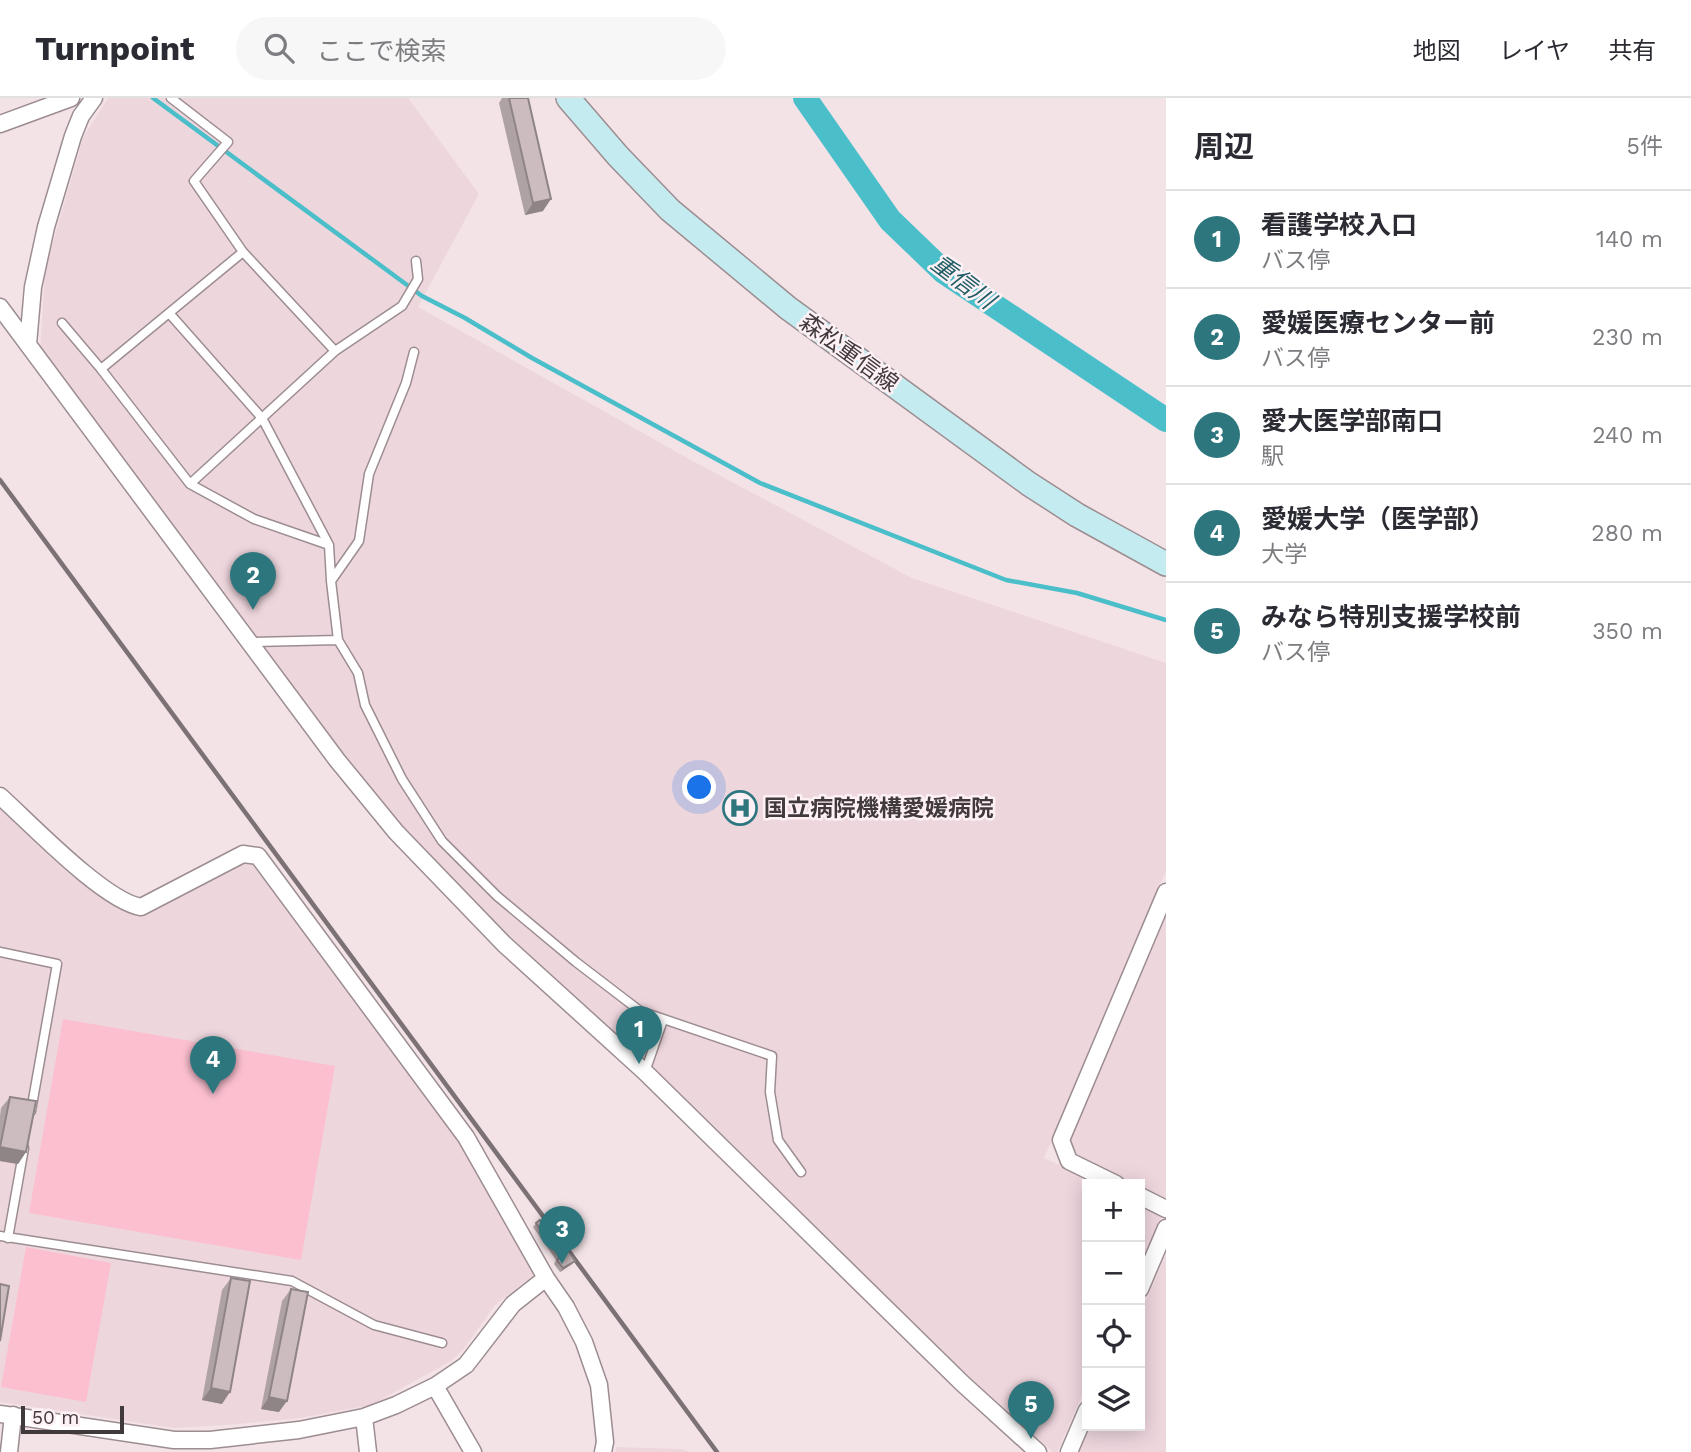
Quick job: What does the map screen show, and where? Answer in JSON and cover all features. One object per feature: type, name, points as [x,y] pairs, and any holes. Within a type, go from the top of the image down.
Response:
[{"type":"main road","name":"森松重信線","points":[[568,98],[670,210],[788,308],[1029,484],[1166,564]]},
{"type":"street","points":[[0,124],[71,98]]},
{"type":"street","points":[[28,344],[33,288],[41,248],[72,136],[89,100]]},
{"type":"street","points":[[0,307],[337,761],[396,832],[504,944],[645,1072],[962,1383],[1038,1452]]},
{"type":"street","points":[[0,796],[84,873],[131,905],[141,906],[243,854],[258,856],[466,1137],[546,1278],[566,1307],[584,1342],[599,1385],[605,1442],[603,1452]]},
{"type":"street","points":[[1106,1179],[1069,1161],[1061,1140],[1166,892]]},
{"type":"street","points":[[1145,1198],[1166,1209]]},
{"type":"street","points":[[1145,1277],[1166,1228]]},
{"type":"street","points":[[9,1452],[6,1415],[139,1444],[174,1440],[209,1446],[364,1417],[435,1386],[466,1365],[513,1304],[546,1278]]},
{"type":"street","points":[[435,1386],[473,1452]]},
{"type":"street","points":[[364,1417],[368,1452]]},
{"type":"street","points":[[1069,1452],[1082,1422]]},
{"type":"lane","points":[[171,98],[228,142],[194,181],[243,252],[335,351]]},
{"type":"lane","points":[[102,369],[243,252]]},
{"type":"lane","points":[[190,484],[335,351],[402,306],[418,279],[416,261]]},
{"type":"lane","points":[[169,313],[262,418],[329,545],[338,640],[358,673],[366,705],[402,779],[442,841],[497,896],[640,1011],[772,1056],[770,1092],[778,1140],[800,1172]]},
{"type":"lane","points":[[62,323],[102,369],[190,484],[254,519],[329,545]]},
{"type":"lane","points":[[331,581],[359,541],[369,474],[406,383],[414,352]]},
{"type":"lane","points":[[250,642],[338,640]]},
{"type":"lane","points":[[0,952],[57,964],[30,1115]]},
{"type":"lane","points":[[645,1072],[663,1020]]},
{"type":"lane","points":[[25,1142],[4,1237],[292,1281],[374,1325],[442,1343]]},
{"type":"shaded area","points":[[108,98],[408,98],[479,194],[418,307],[691,460],[912,578],[1166,663],[1166,871],[1044,1158],[1088,1179],[1082,1179],[1082,1395],[1057,1452],[1053,1452],[953,1362],[724,1140],[508,938],[402,830],[347,765],[40,351],[45,270],[83,138]]},
{"type":"shaded area","points":[[0,804],[60,863],[126,910],[140,916],[243,859],[257,865],[461,1141],[538,1271],[495,1305],[463,1350],[451,1361],[371,1405],[300,1418],[228,1425],[174,1428],[0,1402]]},
{"type":"shaded area","points":[[1166,908],[1166,1199],[1145,1188],[1145,1179],[1124,1179],[1073,1155],[1067,1141]]},
{"type":"shaded area","points":[[63,1019],[335,1066],[301,1260],[29,1213]]},
{"type":"shaded area","points":[[1145,1206],[1163,1215],[1145,1256]]},
{"type":"shaded area","points":[[26,1247],[111,1263],[86,1402],[1,1387]]},
{"type":"shaded area","points":[[1166,1255],[1166,1452],[1078,1452],[1087,1431],[1145,1431],[1145,1302]]},
{"type":"shaded area","points":[[616,1447],[682,1449],[689,1452],[616,1452]]},
{"type":"building","points":[[509,98],[528,98],[551,199],[533,203]]},
{"type":"building","points":[[10,1097],[36,1101],[26,1152],[0,1147]]},
{"type":"building","points":[[540,1220],[564,1255],[569,1251],[575,1261],[563,1268],[557,1260],[560,1257],[536,1223]]},
{"type":"building","points":[[231,1278],[250,1281],[230,1392],[211,1388]]},
{"type":"building","points":[[0,1284],[9,1286],[0,1341]]},
{"type":"building","points":[[291,1289],[308,1292],[287,1401],[269,1397]]},
{"type":"waterway","points":[[153,98],[422,296],[760,483],[1006,580],[1077,593],[1166,620]]},
{"type":"waterway","name":"重信川","points":[[805,98],[890,220],[944,272],[1166,420]]},
{"type":"railway","points":[[0,480],[717,1452]]},
{"type":"place","name":"愛媛医療センター前","points":[[253,610]]},
{"type":"place","name":"国立病院機構愛媛病院","points":[[740,808]]},
{"type":"place","name":"看護学校入口","points":[[639,1064]]},
{"type":"place","name":"愛媛大学（医学部）","points":[[213,1094]]},
{"type":"place","name":"愛大医学部南口","points":[[562,1264]]},
{"type":"place","name":"みなら特別支援学校前","points":[[1031,1439]]}]
